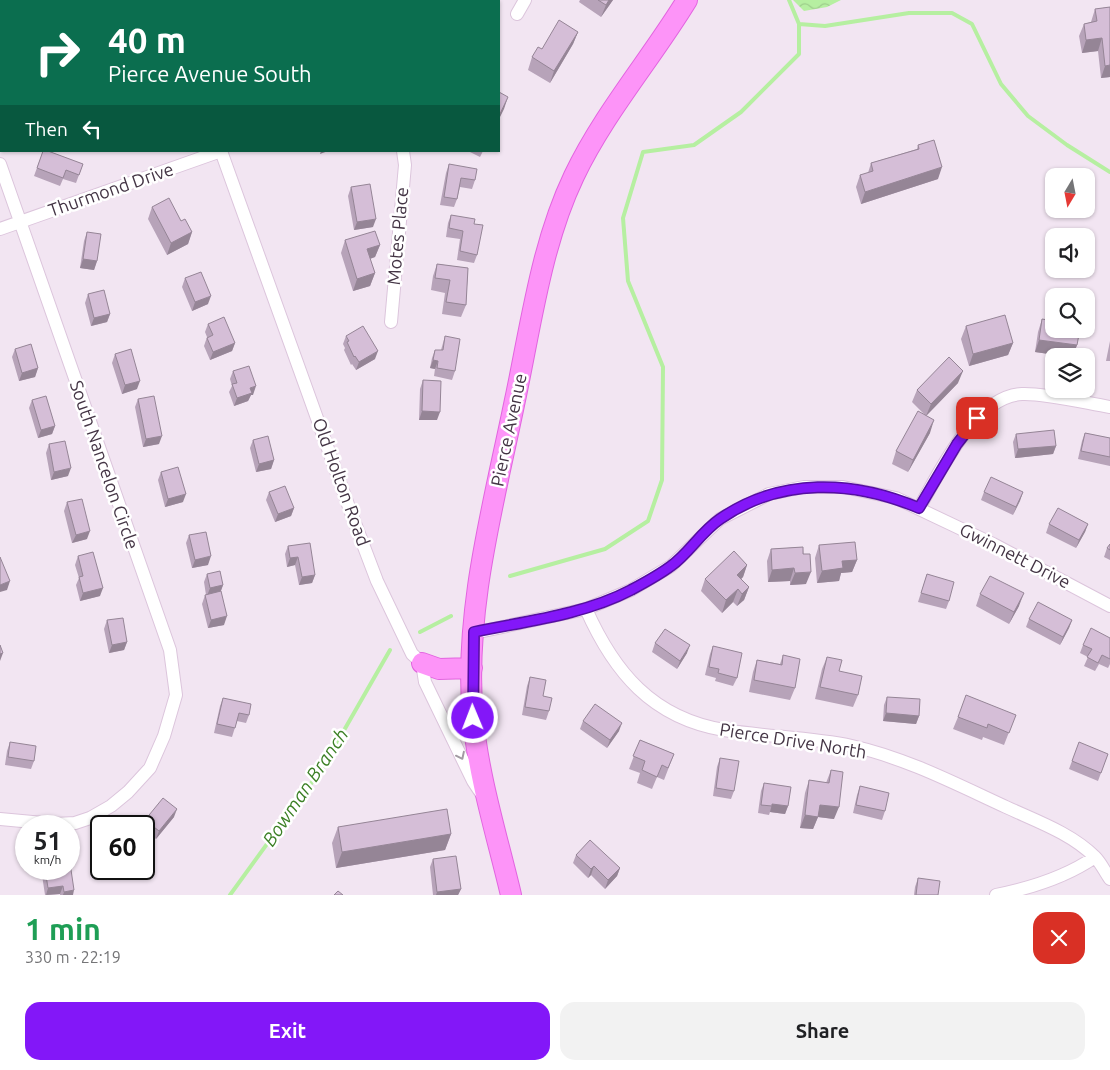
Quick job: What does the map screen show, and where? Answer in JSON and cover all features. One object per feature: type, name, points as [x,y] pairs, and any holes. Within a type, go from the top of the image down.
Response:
[{"type":"main road","name":"Pierce Avenue","points":[[511,895],[486,800],[473,718],[472,668],[474,632],[487,540],[533,312],[556,222],[574,177],[596,134],[687,0]]},
{"type":"main road","points":[[422,663],[439,669],[472,668]]},
{"type":"street","points":[[517,14],[525,0]]},
{"type":"street","name":"Thurmond Drive","points":[[0,229],[218,152]]},
{"type":"street","name":"Old Holton Road","points":[[221,152],[377,581],[412,654],[422,663],[425,682],[473,782],[486,800]]},
{"type":"street","name":"Motes Place","points":[[391,322],[405,166],[403,152]]},
{"type":"street","name":"South Nancelon Circle","points":[[0,164],[170,650],[176,695],[164,736],[150,768],[128,792],[111,806],[90,818],[75,823],[54,824],[0,819]]},
{"type":"street","points":[[919,508],[957,444],[977,418],[1002,400],[1026,394],[1110,407]]},
{"type":"street","name":"Gwinnett Drive","points":[[474,632],[586,609],[631,590],[671,566],[720,519],[769,494],[804,487],[843,487],[878,493],[919,508],[1110,606]]},
{"type":"street","name":"Pierce Drive North","points":[[586,609],[599,639],[627,679],[643,694],[675,715],[702,725],[724,730],[852,746],[918,767],[1061,832],[1095,857],[1110,879]]},
{"type":"street","points":[[996,895],[1076,870],[1095,857]]},
{"type":"water","points":[[793,0],[841,0],[827,7],[804,11]]},
{"type":"building","points":[[598,0],[609,0],[606,5]]},
{"type":"building","points":[[1110,7],[1110,65],[1105,66],[1102,38],[1086,40],[1084,24],[1097,21],[1095,9]]},
{"type":"building","points":[[559,20],[578,32],[554,71],[532,57],[538,47],[542,49]]},
{"type":"building","points":[[500,93],[508,97],[500,114]]},
{"type":"building","points":[[934,140],[942,167],[865,192],[860,175],[873,171],[871,163],[919,149],[918,145]]},
{"type":"building","points":[[43,152],[51,152],[83,164],[79,175],[66,170],[63,178],[37,168]]},
{"type":"building","points":[[449,164],[477,169],[475,180],[461,178],[457,199],[444,197]]},
{"type":"building","points":[[370,184],[376,219],[357,222],[351,187]]},
{"type":"building","points":[[169,198],[181,221],[185,219],[192,232],[171,243],[152,207]]},
{"type":"building","points":[[451,215],[475,219],[474,224],[483,225],[477,255],[460,251],[463,231],[449,228]]},
{"type":"building","points":[[375,231],[380,245],[367,249],[375,273],[357,279],[345,240]]},
{"type":"building","points":[[87,232],[101,234],[97,261],[83,259]]},
{"type":"building","points":[[437,264],[468,268],[466,305],[446,302],[450,280],[435,278]]},
{"type":"building","points":[[201,272],[211,296],[195,302],[185,278]]},
{"type":"building","points":[[104,290],[110,314],[94,318],[88,294]]},
{"type":"building","points":[[1005,315],[1013,343],[973,354],[966,326]]},
{"type":"building","points":[[224,317],[235,343],[213,352],[207,338],[213,335],[208,324]]},
{"type":"building","points":[[1042,319],[1045,320],[1045,338],[1078,338],[1077,345],[1039,340]]},
{"type":"building","points":[[363,326],[378,351],[359,362],[354,357],[346,336]]},
{"type":"building","points":[[445,336],[460,339],[455,371],[437,368],[438,361],[433,360],[435,350],[443,350]]},
{"type":"building","points":[[31,344],[38,368],[22,373],[15,349]]},
{"type":"building","points":[[131,349],[140,381],[125,385],[115,354]]},
{"type":"building","points":[[949,357],[963,371],[931,404],[917,390]]},
{"type":"building","points":[[249,366],[256,386],[250,388],[252,393],[237,398],[232,384],[237,383],[233,371]]},
{"type":"building","points":[[423,380],[441,381],[440,412],[422,411]]},
{"type":"building","points":[[46,396],[55,426],[41,430],[32,400]]},
{"type":"building","points":[[154,396],[162,436],[146,439],[138,399]]},
{"type":"building","points":[[918,411],[934,420],[913,460],[896,451]]},
{"type":"building","points":[[1054,430],[1056,446],[1018,449],[1016,434]]},
{"type":"building","points":[[1085,433],[1110,438],[1110,457],[1081,451]]},
{"type":"building","points":[[268,436],[274,460],[259,464],[253,440]]},
{"type":"building","points":[[65,441],[71,468],[54,472],[49,444]]},
{"type":"building","points":[[178,467],[186,494],[168,499],[161,472]]},
{"type":"building","points":[[991,477],[1023,492],[1016,507],[984,492]]},
{"type":"building","points":[[285,486],[294,508],[278,514],[269,492]]},
{"type":"building","points":[[82,499],[90,531],[76,535],[67,502]]},
{"type":"building","points":[[1058,508],[1088,524],[1079,540],[1049,524]]},
{"type":"building","points":[[206,532],[211,556],[195,560],[189,535]]},
{"type":"building","points":[[855,542],[857,560],[842,561],[843,568],[822,571],[819,545]]},
{"type":"building","points":[[310,543],[315,575],[302,577],[298,557],[290,558],[288,546]]},
{"type":"building","points":[[803,547],[803,554],[810,554],[811,572],[795,573],[794,568],[772,570],[771,549]]},
{"type":"building","points":[[734,551],[747,565],[737,575],[749,587],[742,594],[738,589],[726,600],[705,579]]},
{"type":"building","points":[[93,552],[103,588],[83,593],[79,577],[83,576],[78,556]]},
{"type":"building","points":[[0,557],[10,581],[0,585]]},
{"type":"building","points":[[220,571],[223,585],[210,588],[207,574]]},
{"type":"building","points":[[927,574],[954,582],[949,601],[921,593]]},
{"type":"building","points":[[990,576],[1024,593],[1014,612],[980,594]]},
{"type":"building","points":[[221,591],[227,616],[211,620],[205,595]]},
{"type":"building","points":[[1038,602],[1072,620],[1063,637],[1029,619]]},
{"type":"building","points":[[123,618],[127,642],[112,645],[107,620]]},
{"type":"building","points":[[1091,628],[1110,638],[1110,659],[1102,655],[1098,663],[1087,657],[1092,649],[1083,645]]},
{"type":"building","points":[[665,629],[690,645],[680,661],[655,643]]},
{"type":"building","points":[[713,646],[742,653],[737,678],[718,673],[719,669],[709,667]]},
{"type":"building","points":[[783,655],[800,659],[795,688],[754,680],[757,660],[782,665]]},
{"type":"building","points":[[827,657],[842,660],[839,671],[862,676],[858,695],[820,687]]},
{"type":"building","points":[[530,677],[546,680],[543,696],[552,698],[549,711],[525,707]]},
{"type":"building","points":[[966,695],[1016,715],[1009,733],[988,724],[987,728],[958,717]]},
{"type":"building","points":[[887,697],[920,699],[919,716],[886,713]]},
{"type":"building","points":[[223,698],[251,704],[249,715],[239,713],[235,728],[217,724]]},
{"type":"building","points":[[595,704],[622,723],[610,740],[583,721]]},
{"type":"building","points":[[640,740],[674,754],[668,768],[662,765],[657,777],[642,770],[645,761],[633,756]]},
{"type":"building","points":[[10,742],[36,746],[34,761],[8,757]]},
{"type":"building","points":[[1079,742],[1108,754],[1101,773],[1072,761]]},
{"type":"building","points":[[720,758],[739,761],[734,791],[716,788]]},
{"type":"building","points":[[831,770],[843,772],[839,807],[820,805],[818,817],[805,815],[809,780],[829,783]]},
{"type":"building","points":[[764,783],[791,787],[788,806],[761,805]]},
{"type":"building","points":[[860,786],[889,793],[885,811],[856,805]]},
{"type":"building","points":[[163,798],[177,809],[159,831],[155,828],[155,815],[149,815]]},
{"type":"building","points":[[447,809],[451,834],[342,852],[338,827]]},
{"type":"building","points":[[590,840],[620,868],[608,880],[594,866],[591,869],[576,855]]},
{"type":"building","points":[[456,856],[461,889],[437,892],[433,859]]},
{"type":"building","points":[[918,878],[940,881],[938,895],[916,895]]},
{"type":"building","points":[[47,880],[73,880],[74,890],[64,892],[63,886],[48,888]]},
{"type":"building","points":[[338,891],[343,895],[334,895]]},
{"type":"waterway","name":"Bowman Branch","points":[[510,576],[605,549],[648,521],[662,480],[663,367],[628,281],[623,218],[643,152],[694,145],[741,112],[799,54],[799,24],[789,0]]},
{"type":"waterway","points":[[799,24],[825,26],[909,13],[952,13],[972,24],[1001,84],[1028,116],[1067,145],[1110,172]]},
{"type":"waterway","name":"Bowman Branch","points":[[420,632],[451,616]]},
{"type":"waterway","name":"Bowman Branch","points":[[230,895],[323,767],[390,650]]},
{"type":"route","points":[[473,718],[472,668],[474,632],[586,609],[631,590],[671,566],[720,519],[769,494],[804,487],[843,487],[878,493],[919,508],[957,444],[977,418]]}]
